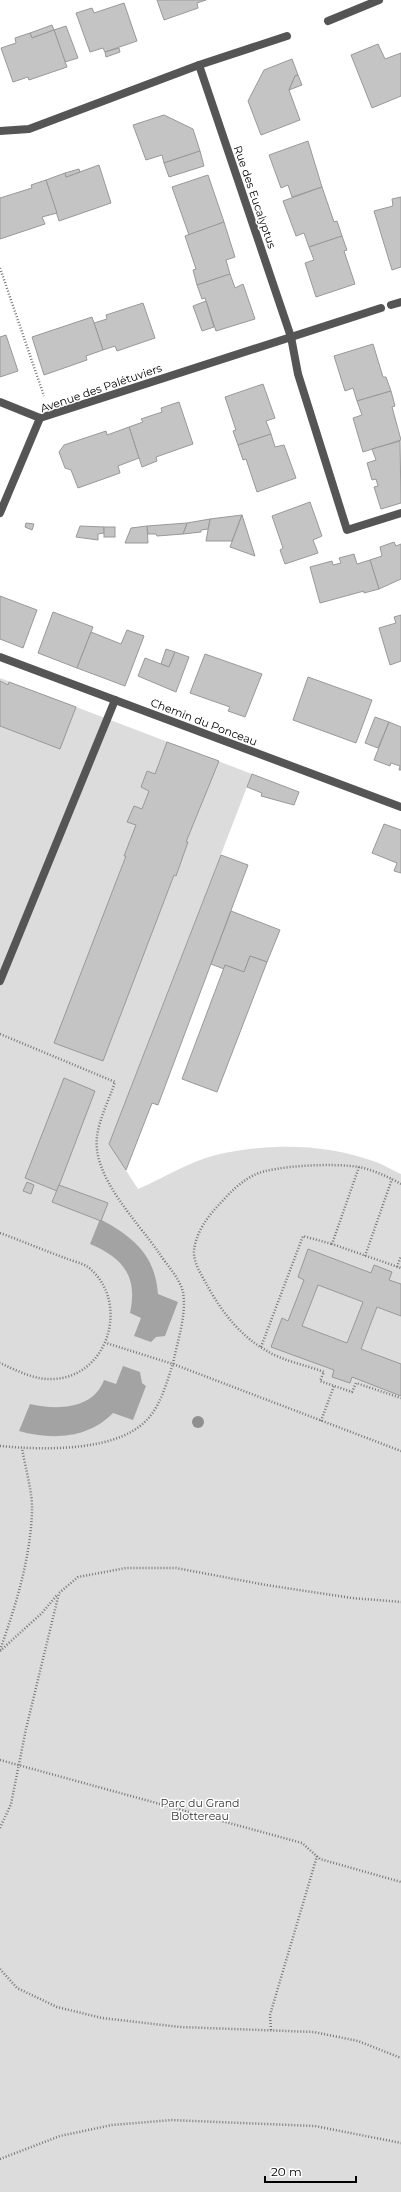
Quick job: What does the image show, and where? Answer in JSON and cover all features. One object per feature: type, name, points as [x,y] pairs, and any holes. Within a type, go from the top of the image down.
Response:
[{"type":"street","points":[[328,21],[379,0]]},
{"type":"street","points":[[0,131],[29,129],[199,65],[287,36]]},
{"type":"street","name":"Rue des Eucalyptus","points":[[199,65],[291,337],[298,374],[347,530],[401,513]]},
{"type":"street","points":[[391,305],[401,302]]},
{"type":"street","points":[[291,337],[381,308]]},
{"type":"street","name":"Avenue des Palétuviers","points":[[0,513],[40,418],[291,337]]},
{"type":"street","points":[[0,402],[40,418]]},
{"type":"street","name":"Chemin du Ponceau","points":[[0,657],[401,807]]},
{"type":"street","points":[[0,981],[115,700]]},
{"type":"path","points":[[0,268],[44,396],[40,418]]},
{"type":"path","points":[[0,1034],[115,1082],[97,1137],[98,1155],[113,1190],[124,1207],[142,1229],[183,1291],[184,1304],[173,1364],[152,1415],[140,1427],[127,1435],[102,1443],[22,1448],[0,1446]]},
{"type":"path","points":[[401,1184],[392,1179],[359,1167],[320,1165],[282,1169],[255,1175],[232,1190],[210,1215],[196,1238],[193,1253],[199,1271],[212,1294],[239,1330],[268,1352],[324,1372],[320,1381],[334,1386],[352,1392],[356,1383],[401,1398]]},
{"type":"path","points":[[332,1244],[359,1167]]},
{"type":"path","points":[[365,1256],[392,1179]]},
{"type":"path","points":[[0,1233],[87,1266],[103,1285],[111,1309],[112,1323],[106,1342],[96,1358],[84,1369],[69,1376],[54,1379],[41,1379],[0,1363]]},
{"type":"path","points":[[261,1347],[303,1236],[332,1244],[401,1268]]},
{"type":"path","points":[[397,1267],[401,1256]]},
{"type":"path","points":[[106,1342],[173,1364],[401,1451]]},
{"type":"path","points":[[321,1421],[334,1386]]},
{"type":"path","points":[[0,1651],[16,1605],[26,1563],[32,1511],[22,1448]]},
{"type":"path","points":[[0,1651],[42,1613],[59,1593],[78,1577],[126,1568],[176,1568],[266,1585],[352,1598],[401,1602]]},
{"type":"path","points":[[0,1828],[11,1804],[28,1721],[59,1593]]},
{"type":"path","points":[[0,1760],[302,1843],[320,1859],[401,1882]]},
{"type":"path","points":[[271,2030],[270,2016],[317,1856]]},
{"type":"path","points":[[0,1969],[17,1988],[57,2007],[102,2018],[180,2027],[314,2032],[358,2041],[401,2058]]},
{"type":"path","points":[[0,2159],[60,2136],[112,2125],[171,2120],[315,2126],[401,2143]]},
{"type":"green space","name":"Parc du Grand Blottereau","points":[[0,678],[252,774],[109,1144],[138,1189],[206,1158],[255,1148],[295,1147],[335,1151],[377,1162],[401,1174],[401,2192],[0,2192]]},
{"type":"shaded area","points":[[100,1219],[123,1233],[140,1248],[147,1257],[152,1268],[158,1294],[178,1302],[165,1336],[156,1337],[151,1342],[134,1336],[141,1318],[130,1313],[132,1289],[130,1279],[119,1262],[111,1255],[90,1244]]},
{"type":"shaded area","points":[[123,1366],[140,1372],[142,1383],[146,1386],[133,1420],[113,1413],[103,1422],[92,1428],[69,1435],[44,1436],[19,1431],[30,1404],[62,1407],[73,1406],[83,1402],[99,1390],[104,1380],[116,1384]]},
{"type":"building","points":[[157,0],[206,0],[197,3],[198,8],[164,20]]},
{"type":"building","points":[[124,3],[137,41],[105,52],[103,48],[90,52],[76,13],[92,8],[94,13]]},
{"type":"building","points":[[52,25],[54,30],[32,38],[30,33]]},
{"type":"building","points":[[66,26],[78,58],[65,62],[54,30]]},
{"type":"building","points":[[54,30],[67,67],[29,80],[28,77],[13,82],[1,48],[16,43],[15,38],[30,33],[32,38]]},
{"type":"building","points":[[378,44],[385,59],[401,53],[401,96],[372,108],[351,55]]},
{"type":"building","points":[[119,48],[120,52],[106,57],[105,52]]},
{"type":"building","points":[[292,59],[298,75],[295,76],[289,90],[300,120],[261,135],[248,101],[264,70]]},
{"type":"building","points":[[298,75],[302,85],[289,90],[295,76]]},
{"type":"building","points":[[164,115],[193,129],[200,151],[164,163],[162,155],[146,160],[133,125]]},
{"type":"building","points":[[308,141],[322,187],[292,197],[288,185],[281,188],[269,155]]},
{"type":"building","points":[[200,151],[204,166],[169,177],[164,163]]},
{"type":"building","points":[[99,165],[111,203],[59,221],[46,180],[65,173],[66,177]]},
{"type":"building","points":[[79,169],[80,172],[66,177],[65,173]]},
{"type":"building","points":[[208,175],[224,222],[189,235],[172,187]]},
{"type":"building","points":[[46,180],[57,213],[42,217],[45,224],[0,239],[0,198],[32,188],[31,185]]},
{"type":"building","points":[[322,187],[334,222],[337,221],[342,236],[309,247],[304,233],[296,236],[283,201]]},
{"type":"building","points":[[401,197],[401,267],[392,270],[374,211],[393,206],[392,199]]},
{"type":"building","points":[[224,222],[235,257],[226,260],[230,274],[197,285],[193,270],[196,269],[185,236]]},
{"type":"building","points":[[342,236],[347,250],[344,251],[355,284],[316,297],[305,263],[314,260],[309,247]]},
{"type":"building","points":[[230,274],[235,288],[243,284],[255,319],[216,331],[205,298],[202,299],[197,285]]},
{"type":"building","points":[[206,301],[214,327],[202,331],[193,306]]},
{"type":"building","points":[[143,303],[155,338],[117,351],[115,346],[103,350],[94,323],[107,319],[106,315]]},
{"type":"building","points":[[92,317],[103,350],[86,356],[87,360],[44,375],[32,337]]},
{"type":"building","points":[[6,335],[18,371],[0,377],[0,337]]},
{"type":"building","points":[[373,344],[383,377],[386,377],[391,391],[357,401],[353,388],[345,391],[334,356]]},
{"type":"building","points":[[263,384],[275,418],[266,421],[271,434],[238,445],[233,431],[236,430],[225,397]]},
{"type":"building","points":[[391,391],[395,406],[392,407],[401,440],[363,452],[353,418],[362,415],[357,401]]},
{"type":"building","points":[[179,402],[193,444],[156,457],[157,461],[142,467],[129,427],[143,422],[141,419],[162,412],[161,408]]},
{"type":"building","points":[[129,427],[139,458],[118,466],[120,473],[78,488],[71,470],[65,468],[59,452],[64,445],[106,431],[107,435]]},
{"type":"building","points":[[271,434],[275,447],[284,445],[296,478],[257,492],[246,459],[243,460],[238,445]]},
{"type":"building","points":[[400,441],[401,503],[381,509],[374,487],[378,486],[376,479],[372,480],[367,463],[376,460],[372,449]]},
{"type":"building","points":[[310,502],[322,536],[313,540],[318,553],[285,564],[280,550],[283,548],[272,516]]},
{"type":"building","points":[[242,515],[232,541],[206,541],[210,519]]},
{"type":"building","points":[[242,515],[255,556],[230,547]]},
{"type":"building","points":[[210,519],[208,529],[201,530],[201,532],[183,534],[187,523]]},
{"type":"building","points":[[26,523],[34,524],[32,530],[25,527]]},
{"type":"building","points":[[187,523],[183,534],[157,536],[156,534],[148,534],[147,526]]},
{"type":"building","points":[[80,526],[104,527],[104,533],[98,534],[98,540],[76,537]]},
{"type":"building","points":[[147,526],[148,543],[125,543],[131,528]]},
{"type":"building","points":[[104,527],[115,527],[115,537],[104,537]]},
{"type":"building","points":[[394,542],[396,546],[401,544],[401,579],[379,589],[370,560],[382,556],[380,547]]},
{"type":"building","points":[[354,554],[357,564],[370,560],[379,589],[364,593],[364,591],[320,603],[310,567],[332,561],[333,565],[341,563],[339,558]]},
{"type":"building","points":[[0,596],[37,610],[23,648],[0,639]]},
{"type":"building","points":[[53,612],[93,627],[77,668],[38,653]]},
{"type":"building","points":[[401,615],[401,661],[390,665],[379,628],[396,623],[394,617]]},
{"type":"building","points":[[127,630],[144,636],[125,686],[77,668],[91,632],[121,644]]},
{"type":"building","points":[[166,649],[175,652],[169,667],[161,664]]},
{"type":"building","points":[[175,652],[189,657],[176,692],[138,676],[145,658],[169,667]]},
{"type":"building","points":[[205,654],[262,674],[245,717],[228,711],[230,707],[190,693]]},
{"type":"building","points":[[308,677],[372,700],[356,743],[293,720]]},
{"type":"building","points":[[0,681],[8,685],[9,682],[76,707],[60,749],[0,726]]},
{"type":"building","points":[[375,717],[389,722],[378,748],[365,743]]},
{"type":"building","points":[[389,722],[401,727],[401,770],[399,770],[400,766],[391,763],[390,766],[374,760]]},
{"type":"building","points":[[167,742],[219,761],[186,842],[188,842],[176,876],[174,875],[103,1061],[54,1043],[126,856],[124,856],[136,825],[127,822],[134,806],[142,809],[149,791],[141,787],[147,771],[155,774]]},
{"type":"building","points":[[252,774],[299,792],[294,805],[261,796],[262,793],[247,787]]},
{"type":"building","points":[[384,824],[401,830],[401,873],[394,871],[397,863],[372,853]]},
{"type":"building","points":[[221,855],[248,865],[158,1105],[152,1103],[126,1170],[109,1144]]},
{"type":"building","points":[[231,911],[280,930],[267,962],[250,956],[244,972],[225,965],[224,969],[211,964]]},
{"type":"building","points":[[250,956],[267,962],[217,1092],[182,1079],[225,965],[244,972]]},
{"type":"building","points":[[64,1078],[95,1091],[57,1191],[25,1178]]},
{"type":"building","points":[[27,1182],[34,1185],[31,1194],[23,1191]]},
{"type":"building","points":[[59,1185],[108,1203],[101,1221],[52,1202]]},
{"type":"building","points":[[308,1249],[371,1273],[374,1265],[392,1272],[389,1280],[401,1284],[401,1316],[377,1307],[361,1349],[401,1364],[401,1396],[352,1377],[350,1383],[332,1377],[334,1370],[271,1347],[282,1318],[288,1321],[304,1280],[298,1277]],"holes":[[[318,1285],[363,1302],[347,1343],[302,1326]]]}]
